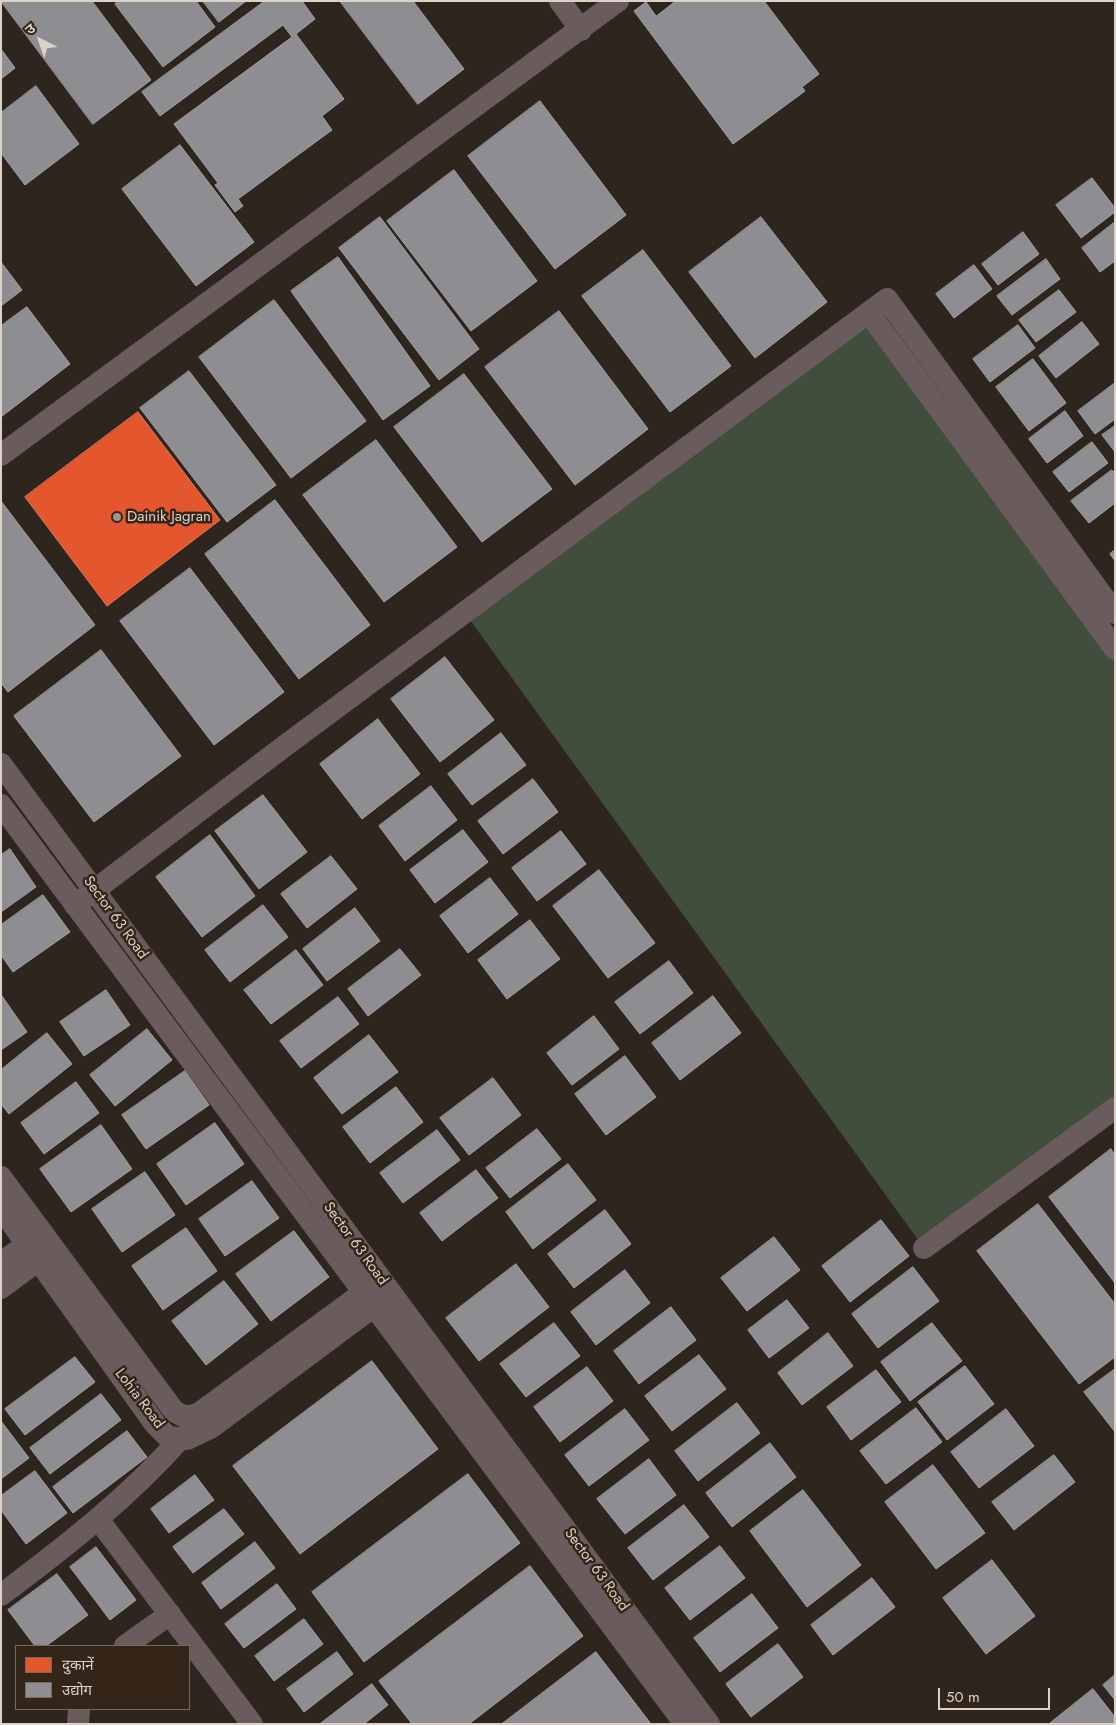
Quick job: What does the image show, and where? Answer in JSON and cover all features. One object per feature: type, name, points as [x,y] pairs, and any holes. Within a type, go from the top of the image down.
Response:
[{"type":"street","points":[[560,1],[581,30]]},
{"type":"street","points":[[1,455],[618,1]]},
{"type":"street","points":[[75,905],[887,299],[1115,613]]},
{"type":"street","points":[[869,313],[1115,649]]},
{"type":"street","name":"Sector 63 Road","points":[[1,764],[94,890],[685,1724]]},
{"type":"street","name":"Sector 63 Road","points":[[1,805],[75,905],[378,1293],[709,1724]]},
{"type":"street","points":[[924,1248],[1115,1108]]},
{"type":"street","name":"Lohia Road","points":[[1,1177],[40,1246],[155,1424],[168,1436],[187,1439],[212,1426],[378,1293]]},
{"type":"street","name":"Lohia Road","points":[[1,1208],[40,1246],[174,1411],[185,1417],[198,1414],[378,1293]]},
{"type":"street","points":[[1,1263],[40,1246]]},
{"type":"street","points":[[1,1288],[40,1246]]},
{"type":"street","points":[[3,1589],[98,1519],[156,1467],[181,1438]]},
{"type":"street","points":[[98,1519],[252,1724]]},
{"type":"street","points":[[126,1645],[170,1614]]},
{"type":"street","points":[[78,1724],[79,1710]]},
{"type":"green space","points":[[887,299],[1115,630],[1115,1108],[924,1248],[465,613]]},
{"type":"building: दुकानें","points":[[138,412],[220,520],[107,606],[25,497]]},
{"type":"building: उद्योग","points":[[1,1],[92,1],[151,80],[93,124]]},
{"type":"building: उद्योग","points":[[118,1],[196,1],[215,27],[163,67],[115,4]]},
{"type":"building: उद्योग","points":[[203,1],[246,1],[219,22]]},
{"type":"building: उद्योग","points":[[265,1],[302,1],[315,19],[296,34],[344,99],[322,116],[332,130],[238,199],[243,206],[235,212],[215,185],[218,183],[174,124],[292,37],[283,25],[160,116],[142,92]]},
{"type":"building: उद्योग","points":[[340,1],[413,1],[464,69],[418,104]]},
{"type":"building: उद्योग","points":[[676,1],[764,1],[819,74],[802,87],[805,91],[733,144],[634,11],[646,2],[656,16]]},
{"type":"building: उद्योग","points":[[1,49],[15,68],[1,79]]},
{"type":"building: उद्योग","points":[[36,86],[79,144],[25,185],[1,153],[1,113]]},
{"type":"building: उद्योग","points":[[540,101],[626,215],[555,269],[468,156]]},
{"type":"building: उद्योग","points":[[180,145],[254,242],[196,286],[122,189]]},
{"type":"building: उद्योग","points":[[454,170],[537,281],[471,331],[387,221]]},
{"type":"building: उद्योग","points":[[1092,178],[1115,208],[1115,212],[1081,238],[1056,205]]},
{"type":"building: उद्योग","points":[[380,217],[479,349],[439,380],[339,248]]},
{"type":"building: उद्योग","points":[[761,217],[827,302],[755,358],[689,272]]},
{"type":"building: उद्योग","points":[[1115,222],[1115,261],[1100,272],[1082,248]]},
{"type":"building: उद्योग","points":[[1023,232],[1039,254],[998,285],[982,264]]},
{"type":"building: उद्योग","points":[[643,250],[731,366],[670,412],[582,296]]},
{"type":"building: उद्योग","points":[[338,257],[430,386],[383,420],[291,291]]},
{"type":"building: उद्योग","points":[[1046,259],[1060,279],[1012,315],[997,296]]},
{"type":"building: उद्योग","points":[[1,262],[22,290],[1,306]]},
{"type":"building: उद्योग","points":[[974,265],[992,289],[954,318],[936,294]]},
{"type":"building: उद्योग","points":[[1059,290],[1076,312],[1036,342],[1019,320]]},
{"type":"building: उद्योग","points":[[274,300],[366,421],[291,478],[199,357]]},
{"type":"building: उद्योग","points":[[27,307],[70,364],[1,417],[1,326]]},
{"type":"building: उद्योग","points":[[559,311],[648,429],[575,485],[485,367]]},
{"type":"building: उद्योग","points":[[1082,322],[1099,344],[1056,378],[1039,356]]},
{"type":"building: उद्योग","points":[[1018,325],[1035,348],[990,382],[973,359]]},
{"type":"building: उद्योग","points":[[1033,359],[1066,403],[1029,431],[996,387]]},
{"type":"building: उद्योग","points":[[189,371],[276,485],[227,522],[140,408]]},
{"type":"building: उद्योग","points":[[464,374],[552,489],[482,542],[394,427]]},
{"type":"building: उद्योग","points":[[1115,383],[1115,419],[1095,434],[1078,411]]},
{"type":"building: उद्योग","points":[[1065,411],[1083,436],[1047,463],[1029,439]]},
{"type":"building: उद्योग","points":[[1115,426],[1115,452],[1102,435]]},
{"type":"building: उद्योग","points":[[376,440],[457,547],[384,602],[303,495]]},
{"type":"building: उद्योग","points":[[1092,442],[1108,463],[1069,492],[1053,472]]},
{"type":"building: उद्योग","points":[[1112,470],[1115,473],[1115,503],[1089,523],[1071,501]]},
{"type":"building: उद्योग","points":[[275,500],[370,625],[299,679],[205,554]]},
{"type":"building: उद्योग","points":[[1,501],[95,625],[8,692],[1,683]]},
{"type":"building: उद्योग","points":[[1115,550],[1115,561],[1110,554]]},
{"type":"building: उद्योग","points":[[190,568],[284,692],[214,745],[120,621]]},
{"type":"building: उद्योग","points":[[101,650],[181,756],[94,822],[14,716]]},
{"type":"building: उद्योग","points":[[445,657],[494,720],[440,762],[391,699]]},
{"type":"building: उद्योग","points":[[378,719],[420,774],[362,819],[320,764]]},
{"type":"building: उद्योग","points":[[501,733],[526,765],[472,805],[448,774]]},
{"type":"building: उद्योग","points":[[533,779],[558,812],[503,854],[478,821]]},
{"type":"building: उद्योग","points":[[431,786],[457,820],[405,861],[379,826]]},
{"type":"building: उद्योग","points":[[263,795],[307,852],[259,889],[215,831]]},
{"type":"building: उद्योग","points":[[463,830],[488,862],[435,903],[410,870]]},
{"type":"building: उद्योग","points":[[561,831],[586,864],[537,901],[512,868]]},
{"type":"building: उद्योग","points":[[210,835],[255,896],[202,937],[156,877]]},
{"type":"building: उद्योग","points":[[10,849],[36,887],[1,912],[1,855]]},
{"type":"building: उद्योग","points":[[331,856],[357,889],[307,928],[281,894]]},
{"type":"building: उद्योग","points":[[599,870],[655,943],[608,978],[553,906]]},
{"type":"building: उद्योग","points":[[490,878],[518,914],[468,953],[440,916]]},
{"type":"building: उद्योग","points":[[43,895],[70,932],[13,972],[1,955],[1,925]]},
{"type":"building: उद्योग","points":[[263,905],[288,937],[230,982],[205,950]]},
{"type":"building: उद्योग","points":[[355,908],[380,941],[327,981],[303,949]]},
{"type":"building: उद्योग","points":[[530,920],[560,959],[507,999],[478,960]]},
{"type":"building: उद्योग","points":[[400,949],[421,975],[368,1016],[348,989]]},
{"type":"building: उद्योग","points":[[296,950],[323,985],[271,1024],[244,990]]},
{"type":"building: उद्योग","points":[[669,961],[693,993],[640,1034],[615,1002]]},
{"type":"building: उद्योग","points":[[106,990],[130,1025],[84,1056],[60,1022]]},
{"type":"building: उद्योग","points":[[713,996],[741,1033],[680,1080],[652,1043]]},
{"type":"building: उद्योग","points":[[1,997],[27,1032],[1,1050]]},
{"type":"building: उद्योग","points":[[338,997],[359,1024],[301,1068],[280,1041]]},
{"type":"building: उद्योग","points":[[594,1016],[619,1049],[572,1085],[547,1053]]},
{"type":"building: उद्योग","points":[[147,1029],[172,1060],[115,1106],[90,1075]]},
{"type":"building: उद्योग","points":[[47,1033],[72,1064],[9,1114],[1,1104],[1,1070]]},
{"type":"building: उद्योग","points":[[369,1035],[398,1072],[342,1114],[314,1078]]},
{"type":"building: उद्योग","points":[[625,1056],[656,1097],[606,1135],[575,1094]]},
{"type":"building: उद्योग","points":[[185,1071],[209,1105],[146,1149],[122,1115]]},
{"type":"building: उद्योग","points":[[493,1078],[521,1115],[469,1155],[440,1118]]},
{"type":"building: उद्योग","points":[[76,1082],[99,1113],[44,1154],[21,1123]]},
{"type":"building: उद्योग","points":[[396,1087],[423,1122],[370,1163],[343,1127]]},
{"type":"building: उद्योग","points":[[215,1123],[244,1164],[186,1205],[157,1164]]},
{"type":"building: उद्योग","points":[[101,1125],[132,1169],[71,1212],[40,1169]]},
{"type":"building: उद्योग","points":[[537,1129],[561,1159],[510,1198],[486,1168]]},
{"type":"building: उद्योग","points":[[437,1130],[460,1160],[403,1203],[380,1173]]},
{"type":"building: उद्योग","points":[[1111,1149],[1115,1155],[1115,1283],[1049,1197]]},
{"type":"building: उद्योग","points":[[568,1164],[596,1200],[533,1249],[506,1212]]},
{"type":"building: उद्योग","points":[[476,1170],[498,1198],[442,1241],[420,1213]]},
{"type":"building: उद्योग","points":[[145,1172],[175,1215],[122,1252],[92,1209]]},
{"type":"building: उद्योग","points":[[252,1181],[279,1218],[225,1256],[199,1219]]},
{"type":"building: उद्योग","points":[[1038,1204],[1115,1304],[1115,1357],[1079,1384],[977,1251]]},
{"type":"building: उद्योग","points":[[605,1210],[631,1244],[574,1288],[548,1254]]},
{"type":"building: उद्योग","points":[[881,1220],[909,1256],[850,1302],[822,1266]]},
{"type":"building: उद्योग","points":[[186,1228],[217,1271],[163,1310],[132,1266]]},
{"type":"building: उद्योग","points":[[294,1231],[329,1277],[271,1321],[236,1274]]},
{"type":"building: उद्योग","points":[[774,1237],[800,1270],[747,1311],[721,1278]]},
{"type":"building: उद्योग","points":[[516,1264],[549,1307],[479,1361],[446,1318]]},
{"type":"building: उद्योग","points":[[913,1267],[939,1301],[878,1348],[852,1314]]},
{"type":"building: उद्योग","points":[[625,1270],[650,1303],[596,1345],[571,1312]]},
{"type":"building: उद्योग","points":[[224,1281],[258,1324],[206,1365],[172,1321]]},
{"type":"building: उद्योग","points":[[787,1300],[809,1328],[769,1358],[748,1330]]},
{"type":"building: उद्योग","points":[[671,1307],[696,1340],[639,1384],[614,1351]]},
{"type":"building: उद्योग","points":[[554,1323],[580,1356],[526,1397],[500,1364]]},
{"type":"building: उद्योग","points":[[932,1323],[962,1361],[910,1401],[881,1362]]},
{"type":"building: उद्योग","points":[[828,1333],[853,1366],[802,1405],[778,1373]]},
{"type":"building: उद्योग","points":[[699,1355],[726,1389],[672,1431],[645,1396]]},
{"type":"building: उद्योग","points":[[75,1357],[95,1382],[25,1435],[5,1409]]},
{"type":"building: उद्योग","points":[[372,1361],[438,1449],[300,1554],[233,1466]]},
{"type":"building: उद्योग","points":[[965,1366],[994,1404],[947,1440],[918,1402]]},
{"type":"building: उद्योग","points":[[587,1367],[613,1401],[560,1442],[534,1407]]},
{"type":"building: उद्योग","points":[[1115,1369],[1115,1432],[1084,1392]]},
{"type":"building: उद्योग","points":[[876,1370],[901,1402],[851,1440],[827,1407]]},
{"type":"building: उद्योग","points":[[101,1394],[121,1420],[50,1474],[30,1448]]},
{"type":"building: उद्योग","points":[[737,1403],[760,1433],[698,1481],[675,1451]]},
{"type":"building: उद्योग","points":[[916,1408],[942,1442],[886,1484],[860,1451]]},
{"type":"building: उद्योग","points":[[625,1409],[649,1440],[589,1486],[565,1455]]},
{"type":"building: उद्योग","points":[[1006,1409],[1034,1446],[979,1488],[951,1452]]},
{"type":"building: उद्योग","points":[[1,1421],[29,1458],[1,1479]]},
{"type":"building: उद्योग","points":[[127,1431],[147,1457],[73,1513],[53,1487]]},
{"type":"building: उद्योग","points":[[770,1443],[796,1477],[732,1527],[706,1493]]},
{"type":"building: उद्योग","points":[[1054,1455],[1075,1482],[1014,1530],[992,1502]]},
{"type":"building: उद्योग","points":[[649,1459],[676,1495],[625,1534],[597,1499]]},
{"type":"building: उद्योग","points":[[933,1465],[985,1533],[936,1569],[885,1502]]},
{"type":"building: उद्योग","points":[[35,1471],[67,1513],[26,1544],[1,1510],[1,1496]]},
{"type":"building: उद्योग","points":[[468,1474],[520,1543],[364,1662],[312,1592]]},
{"type":"building: उद्योग","points":[[195,1475],[214,1500],[169,1533],[151,1509]]},
{"type":"building: उद्योग","points":[[803,1490],[861,1565],[807,1607],[750,1531]]},
{"type":"building: उद्योग","points":[[684,1505],[709,1537],[653,1580],[628,1548]]},
{"type":"building: उद्योग","points":[[224,1509],[244,1534],[193,1573],[173,1547]]},
{"type":"building: उद्योग","points":[[255,1542],[275,1568],[221,1609],[202,1583]]},
{"type":"building: उद्योग","points":[[720,1546],[745,1578],[690,1620],[665,1588]]},
{"type":"building: उद्योग","points":[[96,1547],[136,1600],[110,1620],[70,1567]]},
{"type":"building: उद्योग","points":[[992,1560],[1035,1616],[986,1654],[943,1598]]},
{"type":"building: उद्योग","points":[[530,1566],[583,1636],[469,1724],[412,1724],[379,1681]]},
{"type":"building: उद्योग","points":[[57,1574],[88,1615],[47,1645],[34,1645],[8,1610]]},
{"type":"building: उद्योग","points":[[872,1578],[895,1607],[833,1655],[811,1625]]},
{"type":"building: उद्योग","points":[[277,1584],[296,1609],[244,1648],[225,1624]]},
{"type":"building: उद्योग","points":[[752,1594],[778,1628],[720,1672],[694,1638]]},
{"type":"building: उद्योग","points":[[304,1619],[323,1644],[274,1681],[255,1656]]},
{"type":"building: उद्योग","points":[[778,1644],[803,1677],[751,1717],[726,1684]]},
{"type":"building: उद्योग","points":[[337,1652],[353,1674],[304,1712],[287,1689]]},
{"type":"building: उद्योग","points":[[596,1652],[651,1724],[502,1724]]},
{"type":"building: उद्योग","points":[[1115,1675],[1115,1700],[1103,1685]]},
{"type":"building: उद्योग","points":[[372,1684],[388,1705],[364,1724],[320,1724]]},
{"type":"building: उद्योग","points":[[1093,1689],[1115,1717],[1115,1724],[1049,1724]]},
{"type":"place","name":"Dainik Jagran","points":[[117,517]]}]
